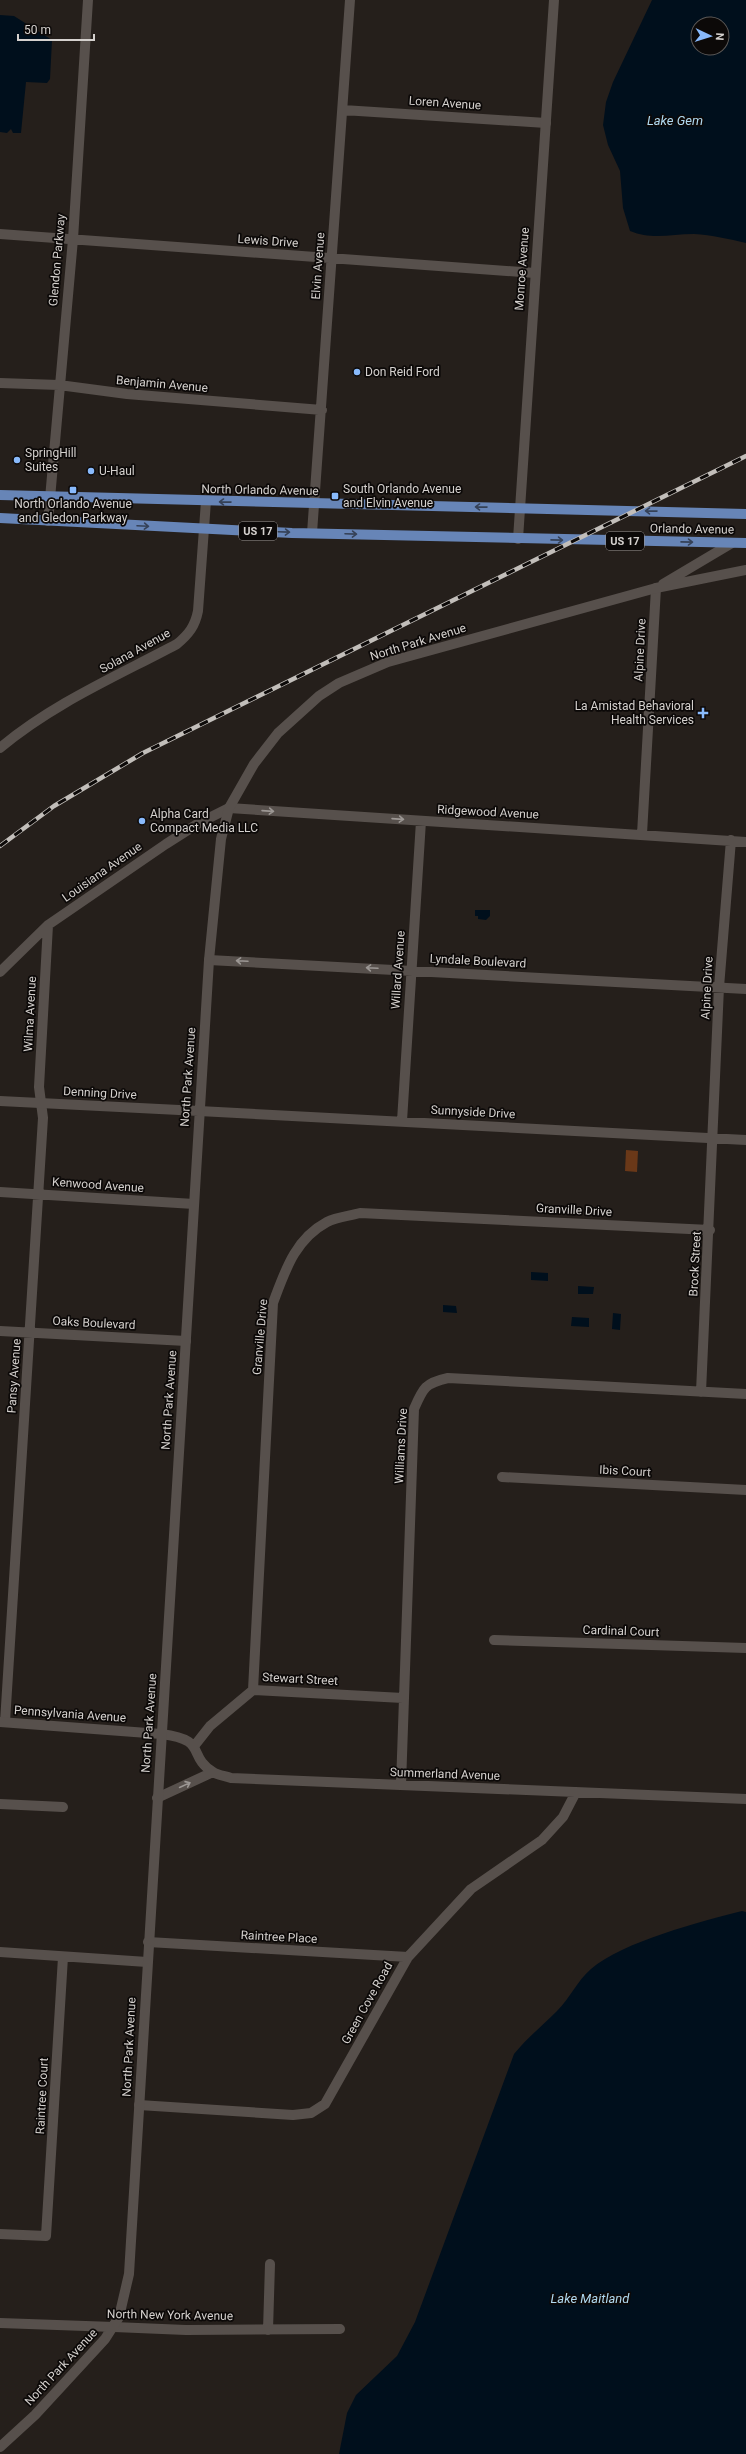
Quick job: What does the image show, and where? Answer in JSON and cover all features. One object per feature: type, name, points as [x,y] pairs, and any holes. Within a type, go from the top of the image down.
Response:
[{"type":"main road","name":"North Orlando Avenue","points":[[0,495],[206,502],[520,508]]},
{"type":"main road","name":"Orlando Avenue","points":[[520,508],[746,514]]},
{"type":"main road","name":"US 17","points":[[0,518],[203,529],[518,539]]},
{"type":"main road","points":[[732,543],[746,537]]},
{"type":"main road","name":"Orlando Avenue","points":[[518,539],[746,543]]},
{"type":"street","name":"Glendon Parkway","points":[[48,521],[73,239],[88,0]]},
{"type":"street","name":"Elvin Avenue","points":[[312,533],[322,410],[350,0]]},
{"type":"street","name":"Monroe Avenue","points":[[518,539],[554,0]]},
{"type":"street","name":"Loren Avenue","points":[[343,110],[546,123]]},
{"type":"street","name":"Lewis Drive","points":[[0,234],[535,273]]},
{"type":"street","name":"Benjamin Avenue","points":[[0,383],[59,385],[127,394],[322,410]]},
{"type":"street","name":"Solana Avenue","points":[[0,748],[15,735],[64,704],[176,644],[187,636],[195,625],[198,610],[206,502]]},
{"type":"street","name":"North Park Avenue","points":[[656,588],[732,543]]},
{"type":"street","name":"North Park Avenue","points":[[0,2447],[35,2415],[92,2356],[114,2327],[124,2298],[129,2274],[148,1942],[209,960],[220,846],[229,808],[254,764],[278,734],[319,696],[339,683],[388,662],[656,588],[746,570]]},
{"type":"street","name":"Alpine Drive","points":[[642,834],[656,588]]},
{"type":"street","name":"Ridgewood Avenue","points":[[229,808],[746,842]]},
{"type":"street","name":"Louisiana Avenue","points":[[0,972],[48,925],[166,844],[199,823],[229,808]]},
{"type":"street","name":"Willard Avenue","points":[[402,1121],[421,821]]},
{"type":"street","name":"Alpine Drive","points":[[714,1138],[719,987],[731,840]]},
{"type":"street","name":"Wilma Avenue","points":[[41,1103],[39,1086],[48,925]]},
{"type":"street","name":"Lyndale Boulevard","points":[[209,960],[746,989]]},
{"type":"street","name":"Denning Drive","points":[[0,1101],[199,1111]]},
{"type":"street","name":"Pansy Avenue","points":[[2,1722],[30,1332],[43,1118],[41,1103]]},
{"type":"street","name":"Sunnyside Drive","points":[[199,1111],[746,1140]]},
{"type":"street","name":"Brock Street","points":[[701,1392],[714,1138]]},
{"type":"street","name":"Kenwood Avenue","points":[[0,1192],[194,1204]]},
{"type":"street","name":"Granville Drive","points":[[253,1690],[273,1303],[286,1266],[305,1236],[328,1221],[360,1213],[710,1230]]},
{"type":"street","name":"Oaks Boulevard","points":[[0,1331],[186,1341]]},
{"type":"street","name":"Williams Drive","points":[[401,1785],[414,1409],[422,1389],[434,1381],[448,1378],[746,1394]]},
{"type":"street","name":"Ibis Court","points":[[502,1477],[746,1490]]},
{"type":"street","name":"Cardinal Court","points":[[494,1640],[746,1648]]},
{"type":"street","name":"Stewart Street","points":[[195,1745],[210,1726],[253,1690],[403,1698]]},
{"type":"street","name":"Pennsylvania Avenue","points":[[2,1722],[161,1734]]},
{"type":"street","points":[[157,1798],[213,1772],[202,1760],[195,1745],[182,1736],[161,1734]]},
{"type":"street","name":"Summerland Avenue","points":[[213,1772],[231,1778],[746,1800]]},
{"type":"street","name":"Green Cove Road","points":[[139,2105],[293,2115],[311,2113],[325,2104],[408,1957],[471,1889],[542,1840],[563,1817],[576,1792]]},
{"type":"street","points":[[0,1804],[63,1807]]},
{"type":"street","name":"Raintree Place","points":[[148,1942],[408,1957]]},
{"type":"street","points":[[0,1952],[147,1962]]},
{"type":"street","name":"Raintree Court","points":[[0,2234],[46,2236],[63,1957]]},
{"type":"street","points":[[268,2330],[270,2264]]},
{"type":"street","name":"North New York Avenue","points":[[0,2323],[186,2330],[340,2329]]},
{"type":"shaded area","points":[[626,1150],[638,1151],[637,1172],[625,1171]]},
{"type":"water","name":"Lake Gem","points":[[652,0],[746,0],[746,243],[720,237],[694,234],[654,236],[638,234],[630,231],[623,208],[620,171],[608,145],[603,125],[606,102],[613,82]]},
{"type":"water","points":[[0,15],[14,16],[52,40],[50,79],[47,83],[26,82],[21,133],[13,133],[11,129],[7,133],[0,132]]},
{"type":"water","points":[[475,910],[490,910],[490,916],[486,920],[478,919],[478,916],[475,916]]},
{"type":"water","points":[[531,1272],[548,1273],[548,1281],[531,1280]]},
{"type":"water","points":[[578,1286],[594,1287],[593,1294],[578,1294]]},
{"type":"water","points":[[443,1305],[456,1306],[457,1313],[443,1312]]},
{"type":"water","points":[[613,1313],[621,1314],[620,1330],[612,1329]]},
{"type":"water","points":[[572,1317],[589,1318],[589,1327],[571,1326]]},
{"type":"water","name":"Lake Maitland","points":[[742,1911],[746,1912],[746,2454],[339,2454],[347,2413],[356,2395],[397,2356],[415,2322],[514,2054],[529,2037],[562,2006],[586,1974],[605,1959],[642,1941],[706,1920]]},
{"type":"railway","points":[[0,846],[54,806],[143,753],[746,456]]},
{"type":"place","name":"Don Reid Ford","points":[[357,372]]},
{"type":"place","name":"SpringHill Suites","points":[[17,460]]},
{"type":"place","name":"U-Haul","points":[[91,471]]},
{"type":"place","name":"North Orlando Avenue and Gledon Parkway","points":[[73,490]]},
{"type":"place","name":"South Orlando Avenue and Elvin Avenue","points":[[335,496]]},
{"type":"place","name":"La Amistad Behavioral Health Services","points":[[703,713]]},
{"type":"place","name":"Alpha Card Compact Media LLC","points":[[142,821]]}]
